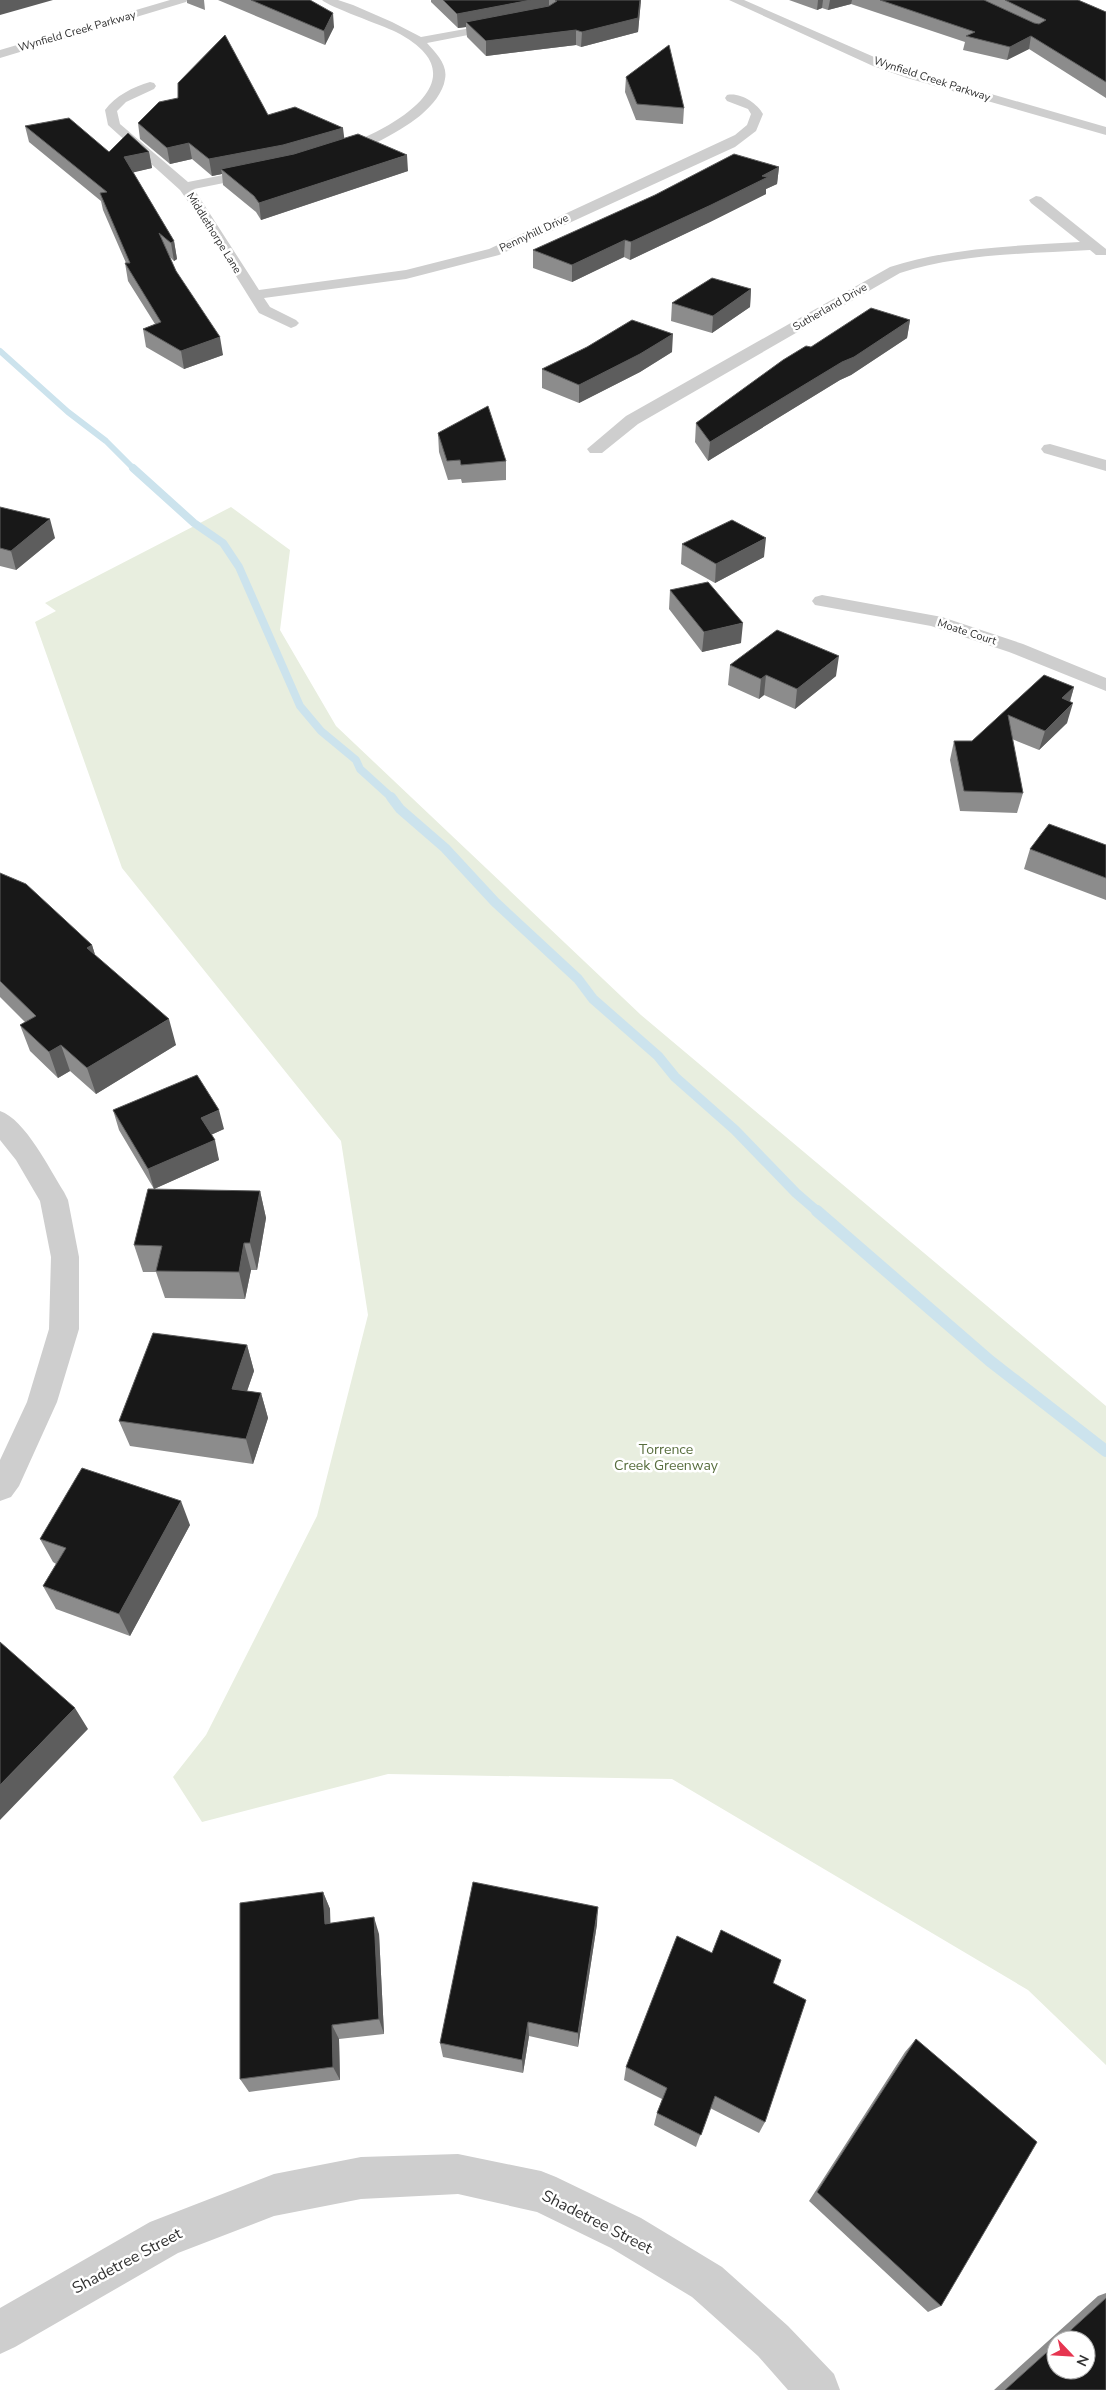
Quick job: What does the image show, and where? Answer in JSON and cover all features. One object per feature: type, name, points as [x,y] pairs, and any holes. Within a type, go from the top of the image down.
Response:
[{"type":"street","name":"Wynfield Creek Parkway","points":[[0,54],[182,0]]},
{"type":"street","points":[[328,0],[420,41],[432,54],[440,73],[438,86],[433,97],[422,110],[387,133],[328,156]]},
{"type":"street","name":"Wynfield Creek Parkway","points":[[735,0],[830,43],[911,75],[1106,131]]},
{"type":"street","points":[[420,41],[512,23]]},
{"type":"street","name":"Middlethorpe Lane","points":[[150,86],[117,102],[111,110],[112,121],[123,134],[185,187],[208,219],[253,295],[264,310],[290,323]]},
{"type":"street","name":"Pennyhill Drive","points":[[253,295],[425,270],[472,260],[494,252],[730,144],[753,128],[758,114],[753,108],[731,98]]},
{"type":"street","points":[[185,187],[275,168]]},
{"type":"street","points":[[1036,200],[1106,256]]},
{"type":"street","name":"Sutherland Drive","points":[[596,449],[632,420],[895,270],[917,262],[953,254],[1093,246]]},
{"type":"street","points":[[1050,449],[1106,466]]},
{"type":"street","name":"Moate Court","points":[[822,601],[934,621],[1016,648],[1106,685]]},
{"type":"street","points":[[0,1121],[26,1153],[54,1200],[65,1257],[64,1329],[42,1402],[8,1476],[0,1487]]},
{"type":"street","name":"Shadetree Street","points":[[0,2332],[165,2237],[274,2195],[361,2178],[458,2174],[541,2192],[626,2233],[707,2282],[773,2340],[818,2390]]},
{"type":"green space","name":"Torrence Creek Greenway","points":[[231,507],[290,550],[280,630],[336,726],[641,1015],[1106,1406],[1106,2065],[1028,1990],[672,1779],[388,1774],[202,1822],[173,1777],[206,1735],[317,1516],[368,1315],[341,1141],[122,868],[35,622],[56,611],[45,603]]},
{"type":"building","points":[[251,0],[310,0],[333,13],[324,31]]},
{"type":"building","points":[[443,0],[531,0],[457,14]]},
{"type":"building","points":[[555,0],[640,0],[638,18],[582,32],[576,30],[486,41],[466,22],[549,6],[557,1]]},
{"type":"building","points":[[880,0],[984,0],[1039,24],[1046,20],[1005,0],[1078,0],[1106,12],[1106,82],[1031,36],[1010,47],[966,36],[975,32]]},
{"type":"building","points":[[225,35],[268,115],[295,107],[343,128],[283,145],[209,159],[189,143],[167,148],[138,123],[159,102],[178,98],[178,83]]},
{"type":"building","points":[[669,45],[684,108],[637,104],[626,77]]},
{"type":"building","points":[[69,118],[109,152],[128,133],[149,152],[124,157],[174,241],[171,243],[159,233],[176,271],[220,337],[181,351],[143,329],[161,322],[125,263],[130,263],[100,193],[107,192],[25,126]]},
{"type":"building","points":[[358,134],[407,155],[259,203],[254,196],[221,169],[294,154]]},
{"type":"building","points":[[734,154],[779,167],[762,176],[768,177],[711,205],[631,242],[625,240],[572,265],[533,250],[655,195]]},
{"type":"building","points":[[712,278],[751,289],[713,316],[672,303]]},
{"type":"building","points":[[871,308],[910,320],[854,357],[842,362],[710,442],[696,423],[783,360],[806,346],[811,347]]},
{"type":"building","points":[[632,320],[673,334],[640,354],[579,385],[542,369],[587,347]]},
{"type":"building","points":[[488,406],[506,461],[461,465],[460,460],[447,461],[438,433]]},
{"type":"building","points":[[0,507],[50,519],[11,551],[0,548]]},
{"type":"building","points":[[732,520],[766,538],[716,564],[682,544]]},
{"type":"building","points":[[708,582],[743,623],[704,632],[670,590]]},
{"type":"building","points":[[777,630],[839,656],[797,689],[766,675],[761,679],[730,665]]},
{"type":"building","points":[[1044,675],[1074,687],[1062,698],[1073,703],[1045,731],[1008,715],[1023,793],[964,791],[954,741],[972,741]]},
{"type":"building","points":[[1049,824],[1106,845],[1106,878],[1030,849]]},
{"type":"building","points":[[0,873],[26,884],[92,945],[87,948],[169,1019],[87,1068],[61,1045],[49,1052],[20,1025],[36,1016],[0,981]]},
{"type":"building","points":[[197,1075],[219,1110],[201,1118],[215,1140],[148,1169],[113,1110]]},
{"type":"building","points":[[148,1189],[260,1191],[250,1243],[244,1243],[239,1272],[156,1271],[162,1246],[134,1245]]},
{"type":"building","points":[[153,1333],[247,1345],[232,1389],[261,1393],[246,1439],[119,1421]]},
{"type":"building","points":[[82,1468],[181,1501],[119,1614],[43,1586],[66,1548],[40,1539]]},
{"type":"building","points":[[0,1642],[75,1708],[0,1785]]},
{"type":"building","points":[[473,1882],[598,1907],[578,2033],[528,2022],[522,2060],[440,2043]]},
{"type":"building","points":[[323,1892],[325,1924],[374,1917],[379,2019],[332,2025],[333,2067],[240,2079],[240,1903]]},
{"type":"building","points":[[721,1930],[781,1960],[773,1983],[806,2000],[765,2122],[715,2096],[701,2135],[657,2113],[667,2088],[626,2067],[677,1936],[712,1953]]},
{"type":"building","points":[[916,2039],[1037,2142],[941,2306],[817,2192]]},
{"type":"building","points":[[1106,2298],[1106,2390],[1005,2390],[1046,2353],[1046,2380],[1096,2380],[1096,2330],[1071,2330]]},
{"type":"waterway","points":[[0,351],[68,412],[106,441],[133,468]]},
{"type":"waterway","points":[[133,468],[194,523],[223,543],[239,567],[300,706],[321,731],[356,760],[360,769],[391,797]]},
{"type":"waterway","points":[[391,797],[400,809],[445,848],[495,902],[578,979],[593,999],[658,1056],[675,1077],[735,1130],[796,1193],[818,1212]]},
{"type":"waterway","points":[[817,1211],[990,1361],[1106,1451]]}]
